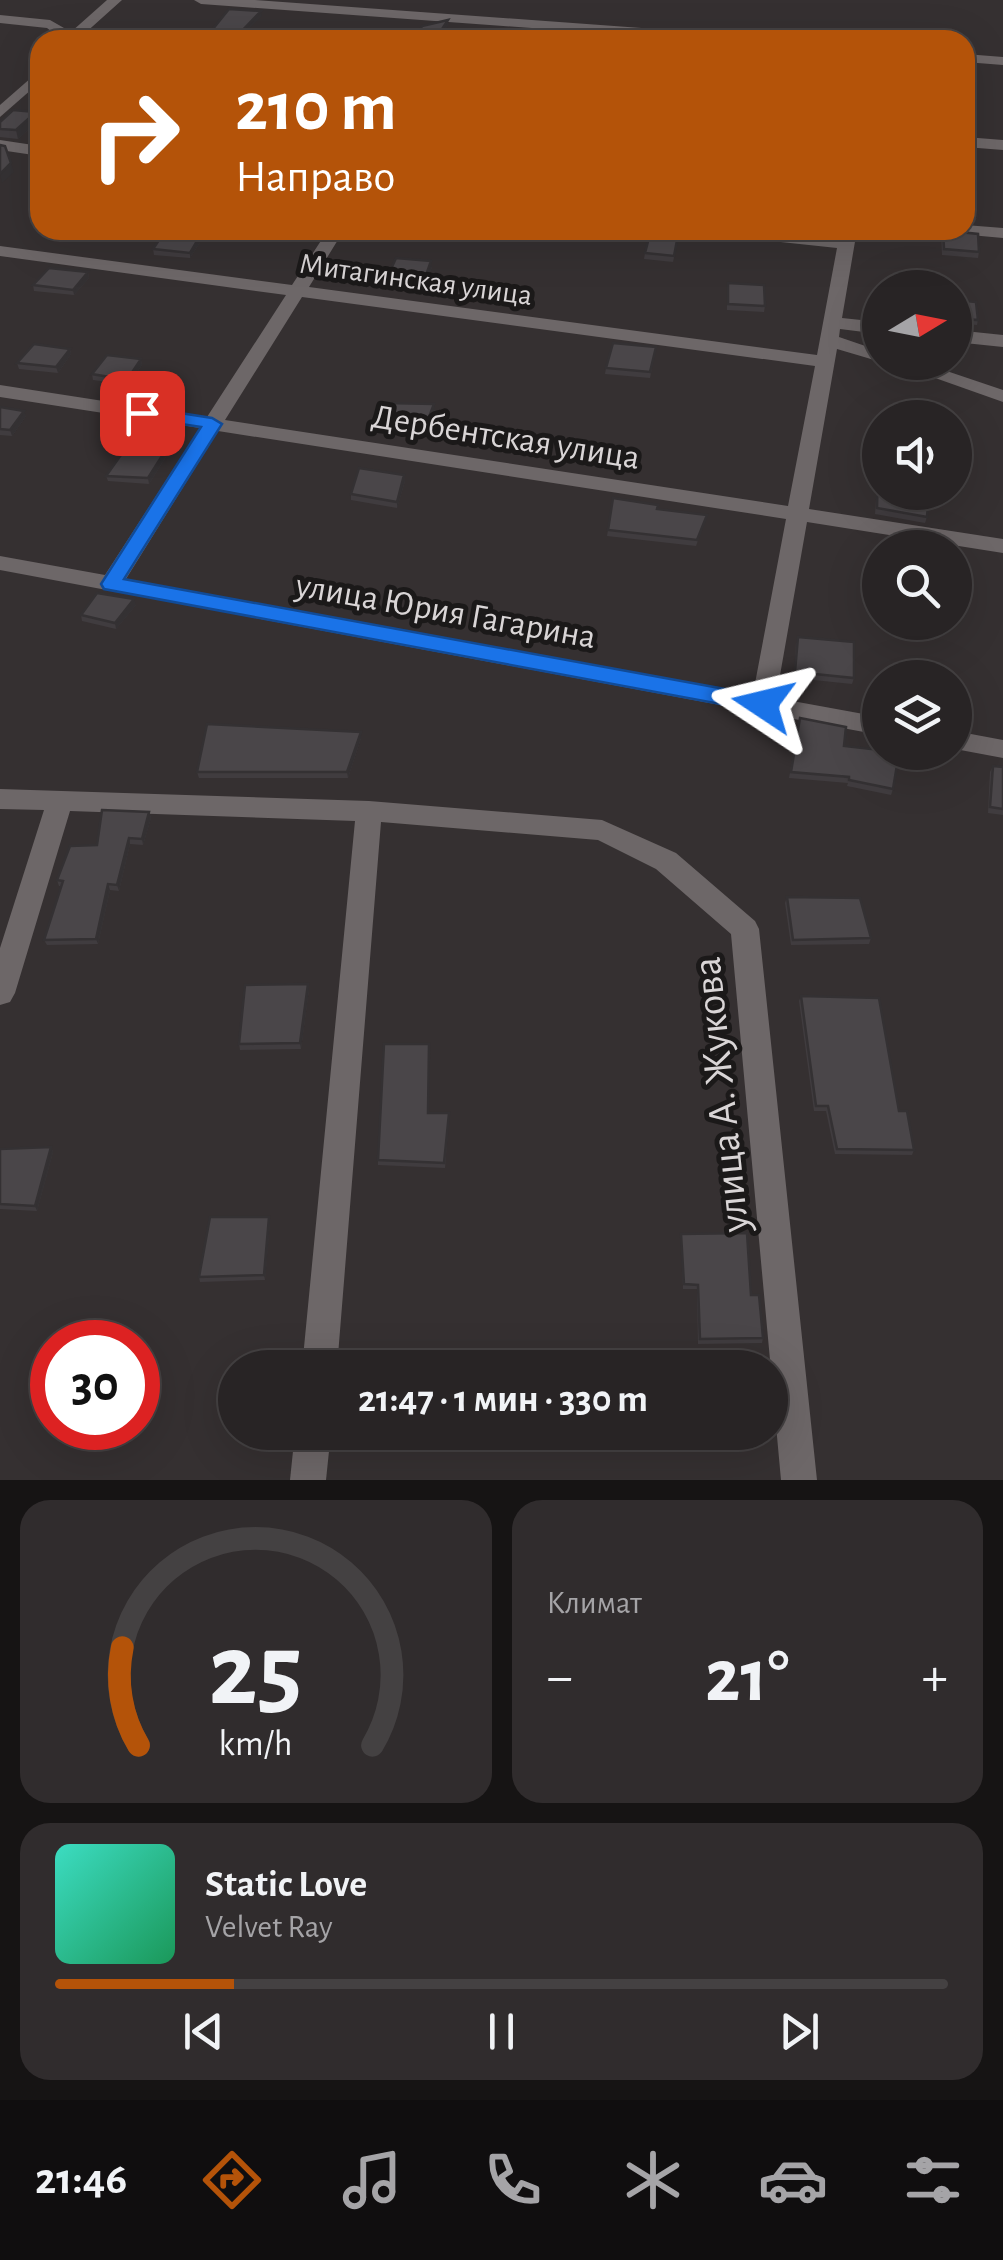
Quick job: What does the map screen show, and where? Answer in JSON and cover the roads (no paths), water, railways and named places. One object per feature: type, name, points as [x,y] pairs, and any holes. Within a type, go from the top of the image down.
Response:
[{"type":"street","points":[[81,30],[115,0]]},
{"type":"street","points":[[202,0],[614,30]]},
{"type":"street","points":[[0,19],[50,24],[58,30]]},
{"type":"street","points":[[975,59],[1003,60]]},
{"type":"street","points":[[0,85],[30,89]]},
{"type":"street","points":[[0,112],[30,92]]},
{"type":"street","points":[[975,143],[1003,145]]},
{"type":"street","points":[[0,145],[30,149]]},
{"type":"street","points":[[975,231],[1003,233]]},
{"type":"street","points":[[111,584],[330,240]]},
{"type":"street","points":[[763,704],[847,240]]},
{"type":"street","name":"Митагинская улица","points":[[0,251],[297,291],[829,341]]},
{"type":"street","points":[[829,341],[862,333]]},
{"type":"street","points":[[972,338],[1003,341]]},
{"type":"street","points":[[829,341],[862,351]]},
{"type":"street","points":[[954,380],[1003,396]]},
{"type":"street","name":"Дербентская улица","points":[[0,391],[1003,546]]},
{"type":"street","name":"улица Юрия Гагарина","points":[[0,563],[862,723]]},
{"type":"street","points":[[972,743],[1003,749]]},
{"type":"street","name":"улица А. Жукова","points":[[0,799],[370,811],[602,830],[666,862],[746,928],[799,1480]]},
{"type":"street","points":[[0,993],[60,801]]},
{"type":"street","points":[[321,1350],[370,811]]},
{"type":"street","points":[[308,1480],[311,1450]]}]
